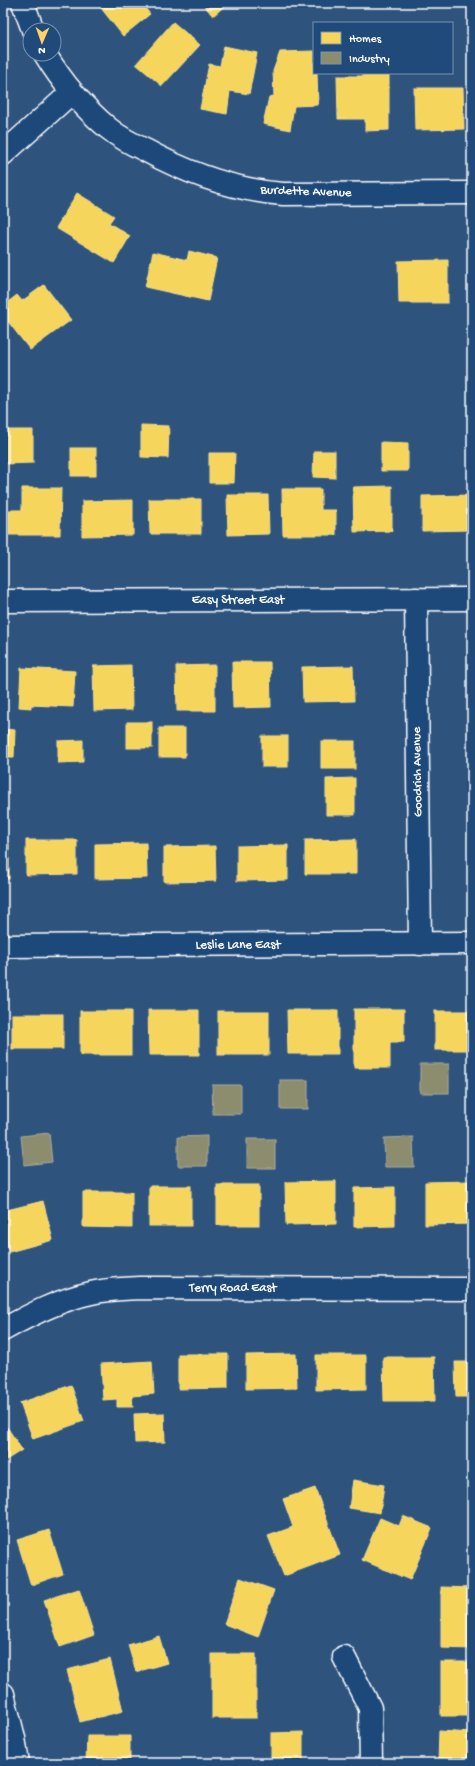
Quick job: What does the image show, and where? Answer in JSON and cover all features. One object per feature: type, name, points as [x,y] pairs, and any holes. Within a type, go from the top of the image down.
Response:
[{"type":"street","points":[[23,3],[30,22]]},
{"type":"street","name":"Burdette Avenue","points":[[50,62],[71,93],[109,129],[176,167],[228,185],[262,192],[283,194],[472,193]]},
{"type":"street","points":[[3,154],[71,93]]},
{"type":"street","name":"Goodrich Avenue","points":[[416,599],[420,944]]},
{"type":"street","name":"Easy Street East","points":[[3,601],[472,599]]},
{"type":"street","name":"Leslie Lane East","points":[[3,946],[472,944]]},
{"type":"street","name":"Terry Road East","points":[[3,1330],[38,1310],[91,1293],[107,1290],[140,1288],[472,1289]]},
{"type":"street","points":[[344,1657],[370,1708],[371,1763]]},
{"type":"street","points":[[3,1694],[14,1738],[18,1763]]},
{"type":"building: Homes","points":[[97,3],[141,3],[150,14],[123,36]]},
{"type":"building: Homes","points":[[202,3],[228,3],[213,16]]},
{"type":"building: Homes","points":[[173,22],[200,45],[162,86],[136,64]]},
{"type":"building: Homes","points":[[224,46],[257,53],[249,94],[230,91],[227,114],[200,109],[209,64],[220,66]]},
{"type":"building: Homes","points":[[313,51],[313,74],[317,74],[318,105],[294,106],[290,130],[263,124],[269,97],[274,96],[273,71],[280,52]]},
{"type":"building: Homes","points":[[363,74],[389,74],[389,130],[365,131],[365,119],[338,119],[337,76],[363,76]]},
{"type":"building: Homes","points":[[414,88],[463,88],[464,129],[415,130]]},
{"type":"building: Homes","points":[[77,193],[114,216],[109,223],[130,236],[114,263],[56,228]]},
{"type":"building: Homes","points":[[189,251],[217,258],[208,301],[145,287],[153,252],[187,260]]},
{"type":"building: Homes","points":[[448,260],[448,303],[399,303],[398,261]]},
{"type":"building: Homes","points":[[44,285],[71,320],[30,350],[3,315],[3,306],[17,295],[22,301]]},
{"type":"building: Homes","points":[[141,425],[169,426],[168,458],[141,457]]},
{"type":"building: Homes","points":[[3,430],[33,430],[33,463],[3,464]]},
{"type":"building: Homes","points":[[381,442],[408,443],[408,471],[381,471]]},
{"type":"building: Homes","points":[[71,448],[96,448],[96,476],[71,476]]},
{"type":"building: Homes","points":[[314,451],[335,451],[335,478],[313,477]]},
{"type":"building: Homes","points":[[209,453],[235,453],[234,483],[209,483]]},
{"type":"building: Homes","points":[[392,486],[392,531],[354,532],[353,487]]},
{"type":"building: Homes","points":[[22,488],[61,488],[60,535],[9,535],[9,510],[22,510]]},
{"type":"building: Homes","points":[[282,489],[321,489],[321,510],[336,510],[336,535],[283,535]]},
{"type":"building: Homes","points":[[227,495],[268,495],[269,534],[228,535]]},
{"type":"building: Homes","points":[[472,495],[472,530],[422,531],[422,496]]},
{"type":"building: Homes","points":[[149,499],[201,499],[201,534],[150,534]]},
{"type":"building: Homes","points":[[133,500],[133,535],[82,536],[82,501]]},
{"type":"building: Homes","points":[[232,662],[270,662],[271,707],[233,708]]},
{"type":"building: Homes","points":[[131,665],[132,710],[94,711],[93,666]]},
{"type":"building: Homes","points":[[215,665],[215,711],[177,711],[176,666]]},
{"type":"building: Homes","points":[[353,666],[354,701],[303,702],[302,667]]},
{"type":"building: Homes","points":[[21,668],[75,671],[73,707],[31,705],[31,708],[19,707]]},
{"type":"building: Homes","points":[[127,722],[152,722],[152,748],[127,748]]},
{"type":"building: Homes","points":[[159,728],[185,728],[185,757],[159,757]]},
{"type":"building: Homes","points":[[3,729],[15,730],[14,757],[3,757]]},
{"type":"building: Homes","points":[[262,736],[288,736],[288,767],[262,767]]},
{"type":"building: Homes","points":[[83,740],[83,762],[58,763],[58,741]]},
{"type":"building: Homes","points":[[321,741],[355,741],[355,769],[321,769]]},
{"type":"building: Homes","points":[[355,778],[355,815],[326,815],[326,779]]},
{"type":"building: Homes","points":[[356,839],[356,874],[305,874],[305,840]]},
{"type":"building: Homes","points":[[26,840],[77,840],[77,874],[26,875]]},
{"type":"building: Homes","points":[[146,843],[147,878],[95,879],[95,844]]},
{"type":"building: Homes","points":[[3,844],[9,844],[9,879],[3,879]]},
{"type":"building: Homes","points":[[288,845],[288,880],[237,881],[237,846]]},
{"type":"building: Homes","points":[[215,846],[216,881],[164,882],[164,847]]},
{"type":"building: Homes","points":[[354,1009],[404,1009],[404,1042],[390,1042],[390,1068],[354,1068]]},
{"type":"building: Homes","points":[[148,1010],[199,1010],[199,1055],[149,1055]]},
{"type":"building: Homes","points":[[287,1010],[338,1010],[338,1054],[288,1054]]},
{"type":"building: Homes","points":[[80,1011],[131,1011],[131,1055],[80,1055]]},
{"type":"building: Homes","points":[[218,1011],[269,1011],[269,1055],[218,1055]]},
{"type":"building: Homes","points":[[435,1011],[472,1011],[472,1050],[435,1050]]},
{"type":"building: Homes","points":[[12,1014],[63,1014],[63,1049],[12,1049]]},
{"type":"building: Homes","points":[[336,1181],[336,1224],[286,1225],[285,1182]]},
{"type":"building: Homes","points":[[472,1181],[472,1224],[425,1225],[425,1182]]},
{"type":"building: Homes","points":[[217,1185],[259,1185],[259,1225],[217,1225]]},
{"type":"building: Homes","points":[[149,1186],[191,1186],[191,1226],[149,1226]]},
{"type":"building: Homes","points":[[395,1187],[395,1226],[354,1227],[354,1188]]},
{"type":"building: Homes","points":[[83,1192],[132,1192],[132,1228],[83,1227]]},
{"type":"building: Homes","points":[[43,1201],[53,1240],[9,1252],[3,1227],[3,1211]]},
{"type":"building: Homes","points":[[178,1354],[228,1354],[228,1388],[178,1389]]},
{"type":"building: Homes","points":[[296,1354],[297,1388],[246,1389],[246,1355]]},
{"type":"building: Homes","points":[[316,1355],[366,1355],[366,1389],[316,1390]]},
{"type":"building: Homes","points":[[383,1357],[434,1357],[435,1401],[384,1401]]},
{"type":"building: Homes","points":[[152,1361],[154,1394],[132,1396],[133,1407],[117,1407],[117,1399],[103,1400],[101,1364]]},
{"type":"building: Homes","points":[[455,1362],[472,1362],[472,1397],[456,1397]]},
{"type":"building: Homes","points":[[71,1385],[84,1421],[33,1439],[20,1403]]},
{"type":"building: Homes","points":[[164,1413],[165,1442],[135,1443],[134,1414]]},
{"type":"building: Homes","points":[[3,1427],[4,1429],[7,1427],[22,1450],[3,1462]]},
{"type":"building: Homes","points":[[353,1480],[384,1485],[380,1513],[349,1508]]},
{"type":"building: Homes","points":[[315,1488],[340,1555],[284,1576],[268,1536],[293,1527],[283,1499]]},
{"type":"building: Homes","points":[[403,1516],[432,1528],[410,1580],[362,1560],[380,1518],[399,1526]]},
{"type":"building: Homes","points":[[49,1530],[63,1574],[31,1585],[17,1540]]},
{"type":"building: Homes","points":[[240,1578],[274,1590],[258,1637],[224,1624]]},
{"type":"building: Homes","points":[[441,1587],[472,1588],[472,1649],[441,1648]]},
{"type":"building: Homes","points":[[79,1589],[94,1635],[60,1647],[44,1600]]},
{"type":"building: Homes","points":[[159,1636],[167,1663],[136,1672],[128,1645]]},
{"type":"building: Homes","points":[[212,1654],[256,1654],[256,1718],[212,1718]]},
{"type":"building: Homes","points":[[110,1659],[123,1711],[80,1722],[67,1670]]},
{"type":"building: Homes","points":[[441,1662],[472,1662],[472,1716],[441,1716]]},
{"type":"building: Homes","points":[[439,1731],[472,1733],[472,1763],[438,1763]]},
{"type":"building: Homes","points":[[303,1732],[303,1763],[271,1763],[271,1733]]},
{"type":"building: Homes","points":[[87,1736],[130,1736],[130,1763],[86,1763]]},
{"type":"building: Industry","points":[[420,1064],[449,1064],[449,1093],[420,1093]]},
{"type":"building: Industry","points":[[280,1080],[308,1080],[308,1109],[280,1109]]},
{"type":"building: Industry","points":[[212,1085],[241,1085],[241,1114],[213,1114]]},
{"type":"building: Industry","points":[[49,1133],[52,1162],[24,1165],[21,1136]]},
{"type":"building: Industry","points":[[207,1136],[207,1166],[178,1166],[178,1137]]},
{"type":"building: Industry","points":[[413,1137],[414,1167],[385,1167],[384,1138]]},
{"type":"building: Industry","points":[[247,1139],[275,1139],[275,1168],[247,1168]]}]
